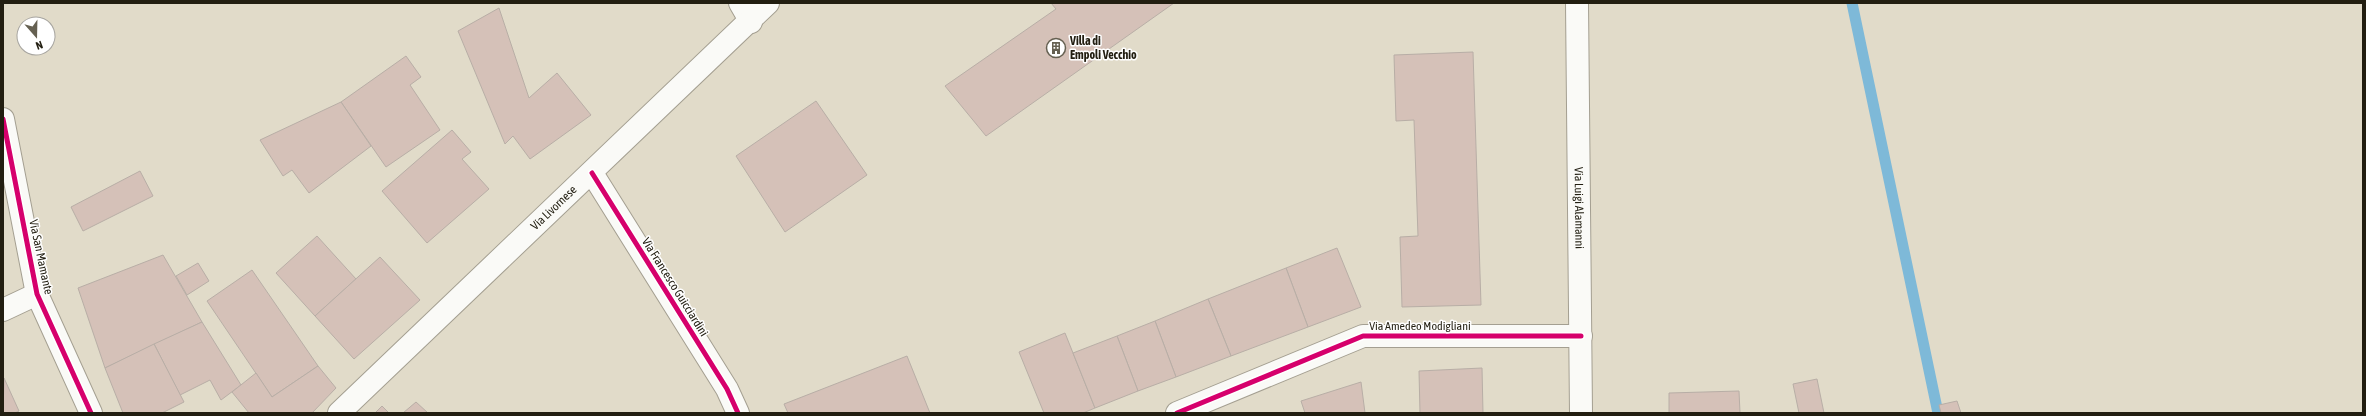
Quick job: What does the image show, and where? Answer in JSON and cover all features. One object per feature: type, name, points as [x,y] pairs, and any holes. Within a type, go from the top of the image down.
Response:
[{"type":"street","name":"Via Livornese","points":[[339,413],[592,173],[745,12],[768,3]]},
{"type":"street","name":"Via Luigi Alamanni","points":[[1577,3],[1582,336],[1581,413]]},
{"type":"street","name":"Via San Mamante","points":[[3,119],[37,294],[92,413]]},
{"type":"street","name":"Via Francesco Guicciardini","points":[[592,173],[727,389],[738,413]]},
{"type":"street","points":[[3,310],[37,294]]},
{"type":"street","name":"Via Amedeo Modigliani","points":[[1177,413],[1363,336],[1582,336]]},
{"type":"building","name":"Villa di Empoli Vecchio","points":[[1051,3],[1174,3],[986,136],[945,86],[1056,9]]},
{"type":"building","points":[[499,8],[529,98],[557,73],[591,115],[530,159],[513,136],[505,144],[458,31]]},
{"type":"building","points":[[1473,52],[1481,305],[1402,307],[1400,237],[1418,236],[1414,120],[1396,121],[1394,55]]},
{"type":"building","points":[[406,56],[421,77],[410,85],[440,130],[386,167],[341,102]]},
{"type":"building","points":[[816,101],[867,175],[785,232],[736,156]]},
{"type":"building","points":[[341,102],[371,146],[309,193],[292,170],[283,176],[260,140]]},
{"type":"building","points":[[452,130],[471,152],[462,159],[489,189],[427,243],[382,191]]},
{"type":"building","points":[[140,171],[153,196],[83,231],[71,207]]},
{"type":"building","points":[[317,236],[356,279],[315,316],[276,273]]},
{"type":"building","points":[[1337,248],[1361,307],[1308,327],[1286,268]]},
{"type":"building","points":[[163,255],[202,322],[105,368],[78,288]]},
{"type":"building","points":[[380,257],[420,300],[354,359],[315,316]]},
{"type":"building","points":[[198,263],[209,281],[187,295],[176,276]]},
{"type":"building","points":[[1286,268],[1308,327],[1231,356],[1208,299]]},
{"type":"building","points":[[252,270],[318,366],[272,397],[207,301]]},
{"type":"building","points":[[1208,299],[1231,356],[1176,377],[1155,321]]},
{"type":"building","points":[[1155,321],[1176,377],[1138,391],[1117,336]]},
{"type":"building","points":[[202,322],[241,385],[221,400],[210,380],[180,395],[154,344]]},
{"type":"building","points":[[1065,333],[1095,408],[1083,413],[1044,413],[1019,352]]},
{"type":"building","points":[[1117,336],[1138,391],[1095,408],[1073,353]]},
{"type":"building","points":[[154,344],[184,402],[162,413],[123,413],[105,368]]},
{"type":"building","points":[[907,356],[930,413],[788,413],[784,404]]},
{"type":"building","points":[[318,366],[336,388],[312,413],[249,413],[232,392],[256,373],[272,397]]},
{"type":"building","points":[[1482,368],[1483,413],[1420,413],[1419,371]]},
{"type":"building","points":[[4,378],[19,411],[15,413],[3,413]]},
{"type":"building","points":[[1817,379],[1824,413],[1799,413],[1793,384]]},
{"type":"building","points":[[1361,382],[1365,413],[1305,413],[1301,401]]},
{"type":"building","points":[[1739,391],[1740,413],[1669,413],[1669,393]]},
{"type":"building","points":[[1957,401],[1961,413],[1941,413],[1939,405]]},
{"type":"building","points":[[416,402],[428,413],[403,413]]},
{"type":"building","points":[[382,406],[389,413],[375,413]]},
{"type":"waterway","points":[[1852,3],[1938,413]]},
{"type":"cycle path","points":[[3,119],[37,294],[91,413]]},
{"type":"cycle path","points":[[592,173],[727,389],[738,413]]},
{"type":"cycle path","points":[[1177,413],[1363,336],[1581,336]]},
{"type":"place","name":"Villa di Empoli Vecchio","points":[[1056,48]]}]
